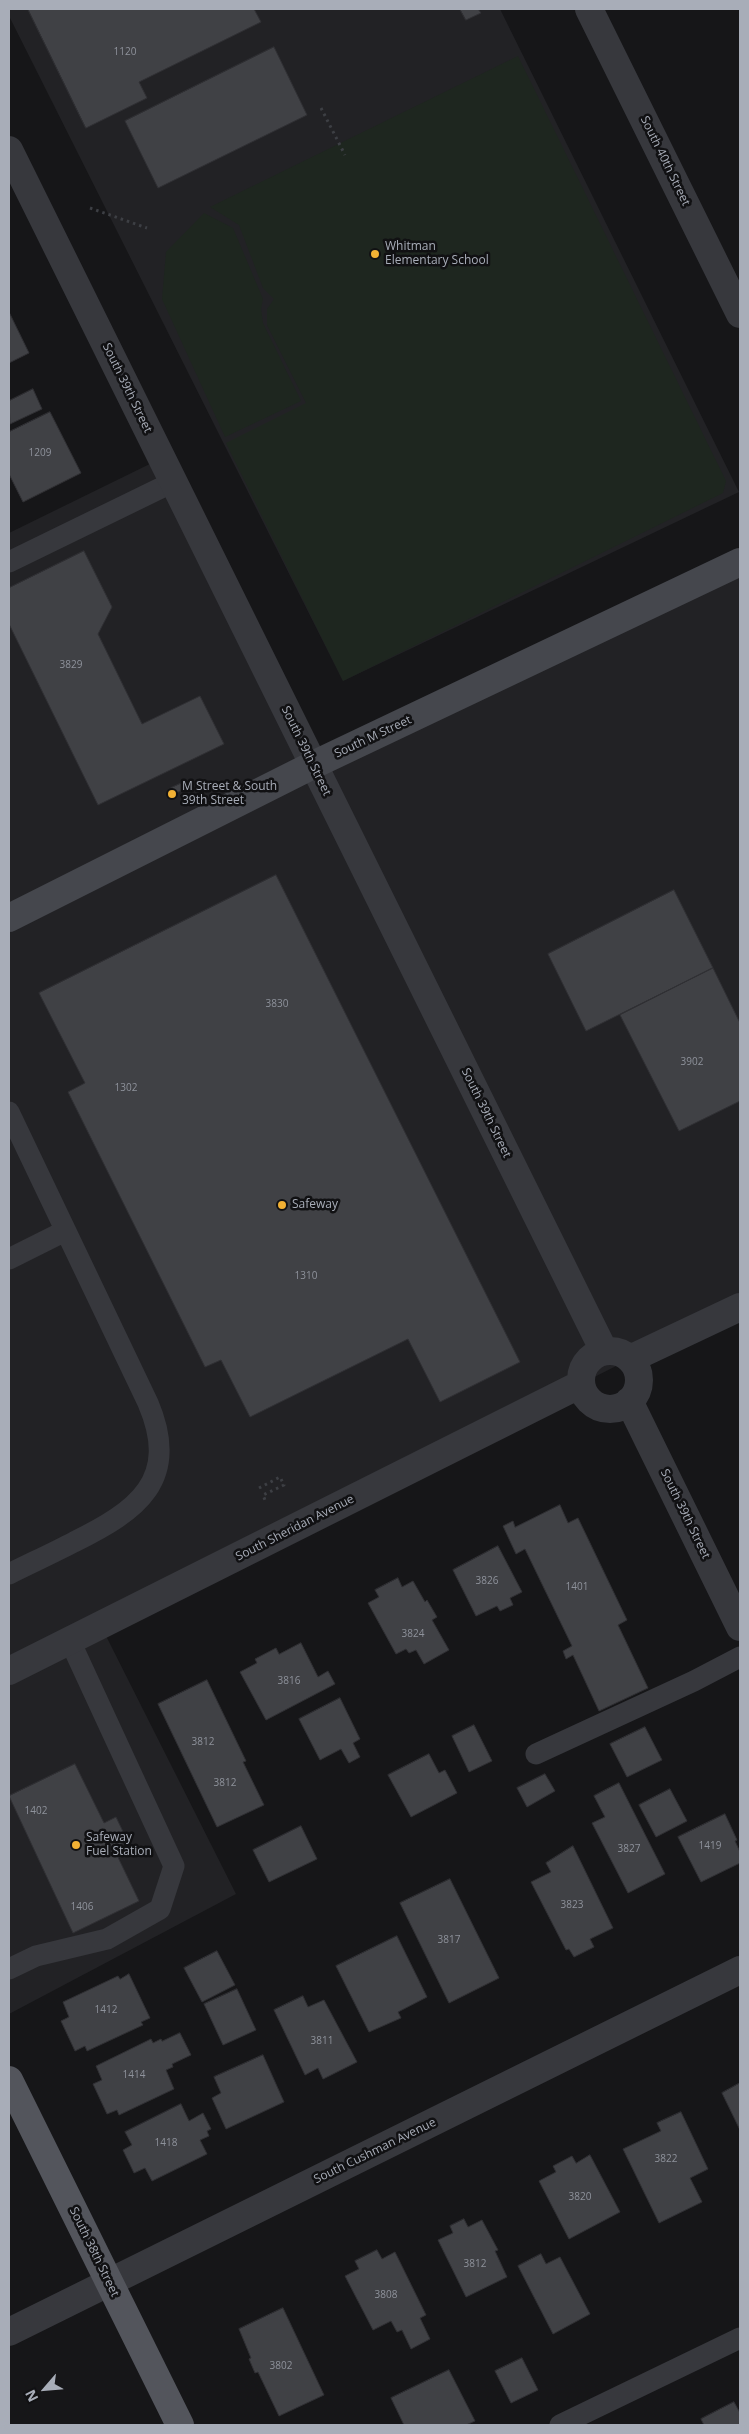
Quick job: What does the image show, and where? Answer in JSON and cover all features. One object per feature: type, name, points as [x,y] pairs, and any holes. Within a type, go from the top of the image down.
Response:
[{"type":"main road","name":"South 38th Street","points":[[9,2080],[180,2425]]},
{"type":"street","name":"South 40th Street","points":[[589,9],[740,314]]},
{"type":"street","name":"South 39th Street","points":[[9,150],[16,182],[173,482],[604,1352]]},
{"type":"street","name":"South M Street","points":[[9,918],[313,765],[740,562]]},
{"type":"street","points":[[630,1359],[740,1307]]},
{"type":"street","points":[[614,1351],[630,1359],[636,1366],[639,1376],[638,1385],[629,1402],[613,1409],[604,1408],[589,1400],[581,1384],[584,1367],[589,1360],[604,1352],[614,1351]]},
{"type":"street","name":"South Sheridan Avenue","points":[[9,1671],[581,1384]]},
{"type":"street","name":"South 39th Street","points":[[629,1402],[740,1627]]},
{"type":"street","name":"South Cushman Avenue","points":[[9,2332],[740,1970]]},
{"type":"lane","points":[[9,562],[173,482]]},
{"type":"lane","points":[[9,1112],[152,1412],[157,1429],[157,1464],[154,1476],[142,1498],[107,1526],[9,1574]]},
{"type":"lane","points":[[9,1259],[65,1231]]},
{"type":"lane","points":[[9,1969],[36,1956],[108,1939],[160,1910],[174,1866],[70,1641]]},
{"type":"lane","points":[[536,1754],[694,1681],[740,1657]]},
{"type":"lane","points":[[560,2425],[740,2338]]},
{"type":"path","points":[[321,108],[346,155]]},
{"type":"path","points":[[90,208],[147,228]]},
{"type":"path","points":[[259,1488],[280,1477],[284,1485],[263,1495],[265,1500]]},
{"type":"shaded area","name":"Whitman Elementary School","points":[[9,9],[500,9],[739,492],[343,681],[9,16]]},
{"type":"shaded area","name":"Whitman Elementary School","points":[[518,56],[726,481],[723,493],[343,681],[226,443],[306,403],[267,325],[267,309],[274,299],[263,288],[239,225],[210,207]]},
{"type":"shaded area","points":[[204,213],[233,228],[263,299],[261,309],[263,323],[301,401],[225,437],[162,299],[166,252]]},
{"type":"shaded area","points":[[162,458],[313,765],[740,562],[740,1307],[630,1359],[101,1626],[236,1894],[9,2014],[9,533]]},
{"type":"building","points":[[28,9],[254,9],[261,22],[139,82],[147,98],[86,128]]},
{"type":"building","points":[[460,9],[478,9],[481,13],[466,20]]},
{"type":"building","points":[[274,47],[307,115],[158,188],[125,121]]},
{"type":"building","points":[[9,312],[29,353],[9,363]]},
{"type":"building","points":[[33,389],[42,409],[10,424],[9,401]]},
{"type":"building","points":[[50,412],[81,473],[23,502],[9,474],[9,432]]},
{"type":"building","points":[[84,551],[112,607],[98,634],[142,724],[200,696],[224,744],[98,805],[9,624],[9,588]]},
{"type":"building","points":[[184,782],[187,788],[174,794],[171,788]]},
{"type":"building","name":"Safeway","points":[[276,875],[520,1362],[440,1402],[408,1339],[250,1417],[221,1360],[205,1367],[68,1092],[85,1083],[39,993]]},
{"type":"building","points":[[674,890],[713,968],[586,1031],[548,954]]},
{"type":"building","points":[[713,968],[740,1023],[740,1101],[679,1131],[620,1015]]},
{"type":"building","points":[[560,1505],[568,1523],[578,1518],[627,1620],[618,1625],[648,1688],[599,1711],[573,1655],[566,1659],[563,1651],[572,1646],[525,1549],[516,1554],[503,1526],[513,1521],[515,1527]]},
{"type":"building","points":[[498,1546],[522,1592],[510,1598],[513,1605],[500,1611],[497,1606],[476,1616],[453,1570]]},
{"type":"building","points":[[398,1578],[402,1587],[413,1581],[425,1602],[427,1600],[437,1617],[432,1620],[449,1650],[424,1664],[416,1650],[409,1653],[406,1649],[396,1654],[368,1603],[379,1597],[375,1590]]},
{"type":"building","points":[[301,1643],[318,1677],[328,1671],[335,1684],[266,1720],[240,1672],[257,1663],[255,1659],[276,1648],[279,1654]]},
{"type":"building","points":[[207,1680],[246,1761],[243,1762],[264,1805],[217,1827],[158,1704]]},
{"type":"building","points":[[340,1698],[360,1739],[353,1743],[360,1757],[349,1763],[341,1749],[320,1760],[299,1719]]},
{"type":"building","points":[[474,1725],[492,1761],[469,1772],[452,1736]]},
{"type":"building","points":[[645,1727],[662,1760],[627,1777],[610,1744]]},
{"type":"building","points":[[429,1754],[439,1773],[445,1770],[457,1793],[411,1817],[388,1775]]},
{"type":"building","name":"Safeway Fuel Station","points":[[75,1764],[104,1823],[116,1817],[128,1842],[114,1849],[139,1901],[73,1933],[9,1796]]},
{"type":"building","points":[[545,1774],[555,1791],[527,1807],[517,1788]]},
{"type":"building","points":[[619,1783],[665,1874],[628,1893],[592,1823],[605,1817],[594,1796]]},
{"type":"building","points":[[670,1789],[687,1821],[656,1837],[639,1805]]},
{"type":"building","points":[[725,1814],[737,1840],[735,1841],[740,1852],[740,1863],[701,1882],[678,1837]]},
{"type":"building","points":[[301,1826],[317,1859],[269,1882],[253,1850]]},
{"type":"building","points":[[573,1846],[613,1928],[590,1939],[594,1947],[574,1957],[569,1949],[566,1950],[531,1882],[551,1872],[546,1863]]},
{"type":"building","points":[[450,1879],[499,1978],[449,2003],[400,1903]]},
{"type":"building","points":[[397,1936],[427,1997],[398,2012],[401,2018],[369,2032],[336,1966]]},
{"type":"building","points":[[217,1951],[235,1985],[202,2002],[184,1968]]},
{"type":"building","points":[[129,1974],[150,2018],[141,2022],[143,2025],[87,2051],[85,2046],[75,2051],[61,2021],[69,2017],[63,2002],[118,1976],[120,1979]]},
{"type":"building","points":[[237,1989],[256,2030],[223,2045],[204,2004]]},
{"type":"building","points":[[303,1996],[308,2007],[324,2000],[357,2062],[323,2079],[318,2068],[305,2075],[274,2010]]},
{"type":"building","points":[[180,2033],[191,2055],[172,2064],[173,2067],[166,2070],[174,2089],[119,2115],[117,2110],[107,2114],[93,2084],[102,2080],[96,2066],[151,2039],[153,2043]]},
{"type":"building","points":[[263,2055],[284,2102],[226,2129],[212,2098],[221,2093],[214,2077]]},
{"type":"building","points":[[740,2083],[740,2130],[722,2093]]},
{"type":"building","points":[[181,2104],[189,2121],[203,2113],[211,2129],[207,2131],[209,2136],[200,2140],[207,2154],[152,2181],[145,2168],[134,2173],[123,2150],[132,2145],[125,2132]]},
{"type":"building","points":[[681,2112],[708,2169],[690,2178],[702,2202],[659,2223],[623,2149],[661,2131],[657,2123]]},
{"type":"building","points":[[590,2155],[620,2212],[569,2239],[539,2181],[556,2172],[553,2166],[572,2156],[576,2163]]},
{"type":"building","points":[[464,2219],[468,2227],[482,2220],[498,2250],[495,2251],[507,2277],[466,2297],[438,2240],[453,2233],[450,2226]]},
{"type":"building","points":[[377,2250],[382,2259],[395,2252],[426,2315],[420,2318],[430,2339],[411,2349],[402,2330],[397,2332],[391,2321],[373,2330],[345,2276],[359,2269],[355,2261]]},
{"type":"building","points":[[541,2254],[546,2264],[560,2257],[590,2314],[553,2334],[518,2266]]},
{"type":"building","points":[[283,2308],[324,2395],[279,2416],[258,2372],[255,2373],[239,2329]]},
{"type":"building","points":[[522,2358],[538,2390],[511,2403],[495,2371]]},
{"type":"building","points":[[449,2370],[475,2421],[466,2425],[404,2425],[391,2398]]},
{"type":"building","points":[[734,2402],[740,2413],[740,2425],[704,2425],[701,2419]]},
{"type":"place","name":"Whitman Elementary School","points":[[375,254]]},
{"type":"place","name":"M Street & South 39th Street","points":[[172,794]]},
{"type":"place","name":"Safeway","points":[[282,1205]]},
{"type":"place","name":"Safeway Fuel Station","points":[[76,1845]]}]
